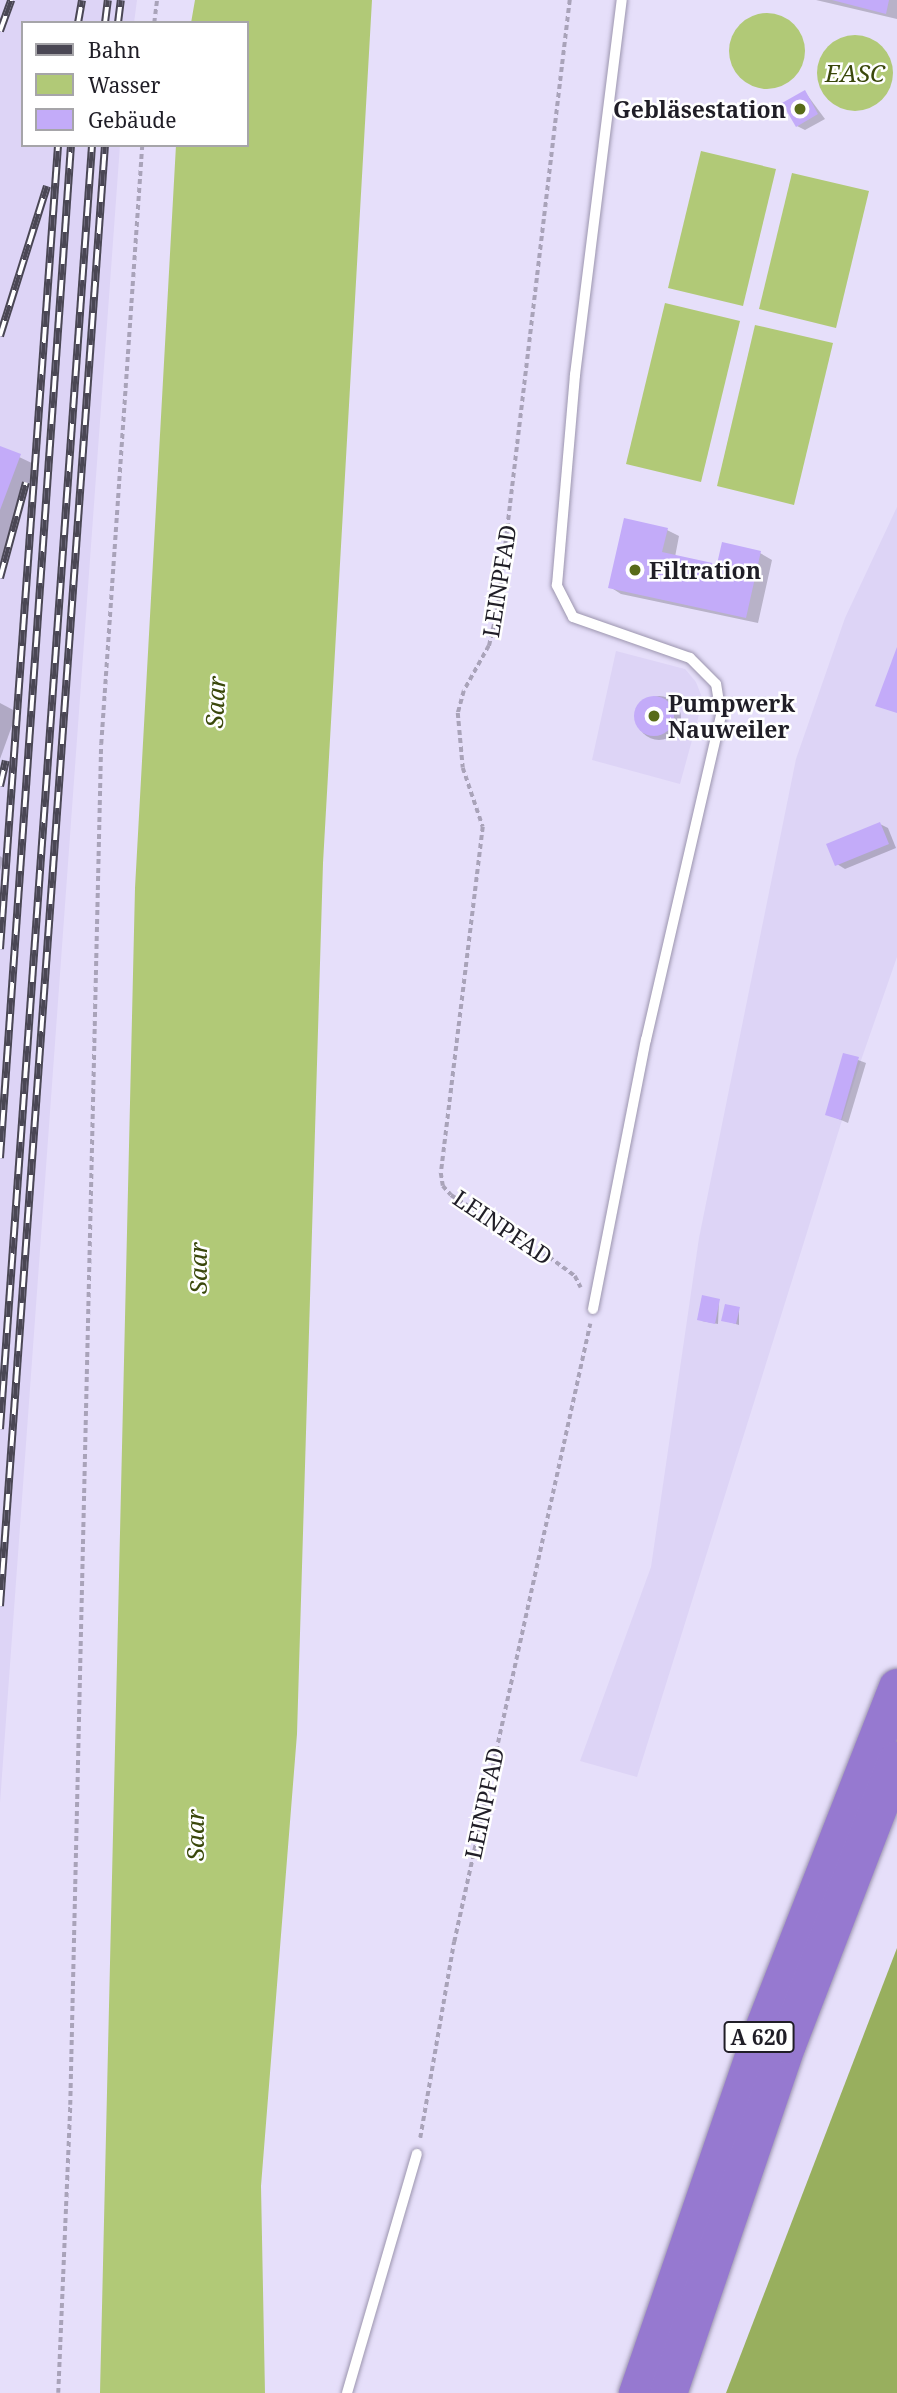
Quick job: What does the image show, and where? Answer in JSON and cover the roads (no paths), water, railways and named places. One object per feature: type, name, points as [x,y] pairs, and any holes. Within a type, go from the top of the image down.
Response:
[{"type":"highway","name":"A 620","points":[[637,2393],[760,2036],[897,1687]]},
{"type":"highway","name":"A 620","points":[[667,2393],[787,2043],[897,1759]]},
{"type":"lane","points":[[593,1309],[646,1040],[722,715],[716,684],[690,658],[573,617],[557,585],[575,375],[622,0]]},
{"type":"lane","points":[[347,2393],[417,2154]]},
{"type":"water","name":"Saar","points":[[195,0],[372,0],[323,863],[297,1734],[261,2186],[265,2393],[100,2393],[135,888],[176,147],[248,147],[248,21],[191,21]]},
{"type":"water","name":"EASC","points":[[767,13],[781,16],[794,24],[802,37],[805,51],[802,65],[794,78],[781,86],[767,89],[753,86],[740,78],[732,65],[729,51],[732,37],[740,24],[753,16]]},
{"type":"water","name":"EASC","points":[[855,35],[870,38],[882,46],[890,58],[893,73],[890,88],[882,100],[870,108],[855,111],[840,108],[828,100],[820,88],[817,73],[820,58],[828,46],[840,38]]},
{"type":"water","points":[[701,151],[776,169],[743,306],[668,288]]},
{"type":"water","points":[[792,173],[869,191],[836,328],[759,309]]},
{"type":"water","points":[[665,303],[740,321],[701,482],[626,464]]},
{"type":"water","points":[[755,325],[833,343],[794,505],[717,486]]},
{"type":"railway","points":[[0,31],[11,0]]},
{"type":"railway","points":[[78,21],[82,0]]},
{"type":"railway","points":[[105,21],[108,0]]},
{"type":"railway","points":[[118,21],[121,0]]},
{"type":"railway","points":[[0,949],[58,147]]},
{"type":"railway","points":[[0,1158],[71,147]]},
{"type":"railway","points":[[0,1429],[92,147]]},
{"type":"railway","points":[[0,1606],[105,147]]},
{"type":"railway","points":[[0,336],[47,186]]},
{"type":"railway","points":[[0,578],[26,482]]},
{"type":"railway","points":[[0,786],[6,761]]},
{"type":"place","name":"Gebläsestation","points":[[800,109]]},
{"type":"place","name":"Filtration","points":[[635,570]]},
{"type":"place","name":"Pumpwerk Nauweiler","points":[[654,716]]}]
